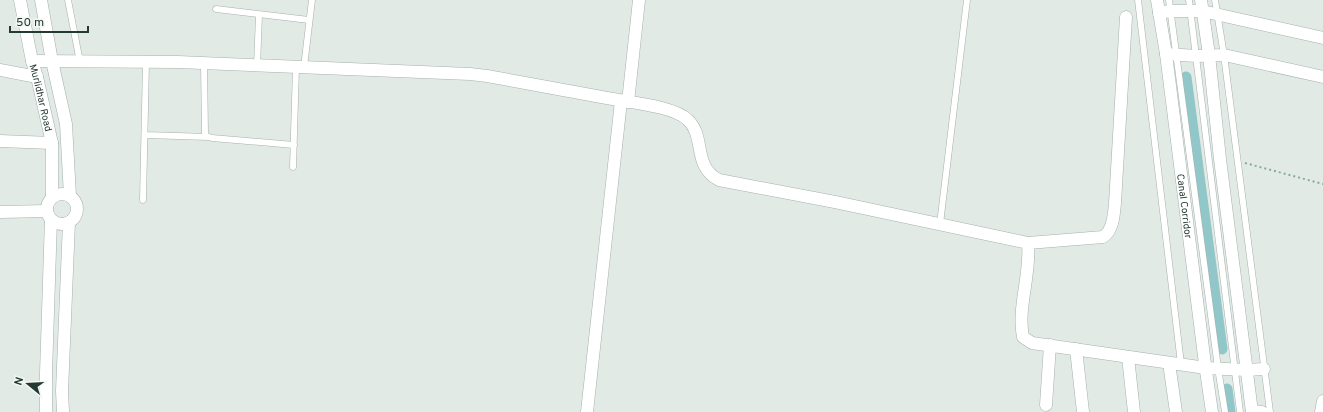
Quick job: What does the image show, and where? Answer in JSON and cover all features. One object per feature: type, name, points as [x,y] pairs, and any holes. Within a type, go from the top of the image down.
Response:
[{"type":"street","name":"Murlidhar Road","points":[[20,0],[32,61],[52,143],[52,197]]},
{"type":"street","name":"Murlidhar Road","points":[[41,0],[52,62],[66,124],[70,196]]},
{"type":"street","points":[[587,412],[624,102],[639,0]]},
{"type":"street","name":"Canal Corridor","points":[[1157,0],[1166,8],[1212,412]]},
{"type":"street","points":[[1166,8],[1196,5],[1217,14],[1323,38]]},
{"type":"street","points":[[1196,5],[1209,55],[1240,370],[1252,412]]},
{"type":"street","points":[[32,61],[204,63],[478,75],[672,111],[689,120],[695,131],[703,165],[708,172],[719,180],[835,202],[1028,243],[1103,237],[1108,234],[1112,223],[1115,202],[1126,17]]},
{"type":"street","points":[[1171,54],[1197,56],[1224,55],[1323,77]]},
{"type":"street","points":[[0,70],[37,77]]},
{"type":"street","points":[[0,141],[52,143]]},
{"type":"street","points":[[0,212],[49,215],[59,224],[69,222],[76,214],[76,204],[70,196],[61,193],[52,197],[48,201],[49,215],[46,412]]},
{"type":"street","points":[[62,412],[69,222]]},
{"type":"street","points":[[1028,243],[1029,268],[1020,323],[1023,337],[1032,343],[1206,368],[1240,370],[1264,369]]},
{"type":"street","points":[[1046,405],[1050,346]]},
{"type":"street","points":[[1076,349],[1083,412]]},
{"type":"street","points":[[1128,357],[1134,412]]},
{"type":"street","points":[[1169,363],[1176,412]]},
{"type":"street","points":[[1321,412],[1323,401]]},
{"type":"lane","points":[[68,0],[80,62]]},
{"type":"lane","points":[[293,167],[300,67],[312,0]]},
{"type":"lane","points":[[940,224],[967,0]]},
{"type":"lane","points":[[1138,0],[1182,364]]},
{"type":"lane","points":[[1215,0],[1224,55],[1270,412]]},
{"type":"lane","points":[[1196,5],[1197,56],[1240,370]]},
{"type":"lane","points":[[216,9],[309,20]]},
{"type":"lane","points":[[257,66],[259,15]]},
{"type":"lane","points":[[1171,54],[1225,412]]},
{"type":"lane","points":[[143,200],[146,62]]},
{"type":"lane","points":[[204,63],[205,133],[206,136],[209,137]]},
{"type":"lane","points":[[144,135],[209,137],[294,145]]},
{"type":"path","points":[[1238,161],[1323,184]]},
{"type":"waterway","points":[[1186,77],[1222,349]]},
{"type":"waterway","points":[[1227,389],[1230,412]]}]
